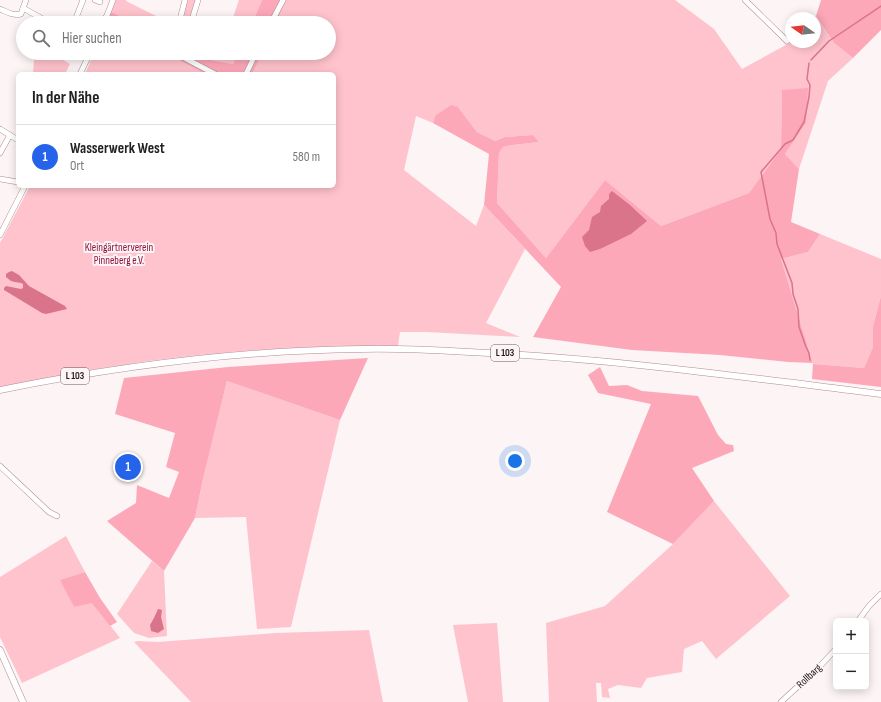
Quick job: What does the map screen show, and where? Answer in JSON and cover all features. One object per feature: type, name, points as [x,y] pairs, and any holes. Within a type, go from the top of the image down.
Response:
[{"type":"main road","name":"L 103","points":[[0,390],[54,379],[224,356],[302,350],[363,349],[504,353],[603,361],[881,394]]},
{"type":"main road","points":[[0,650],[24,702]]},
{"type":"street","points":[[0,9],[15,15],[21,14],[26,0]]},
{"type":"street","points":[[77,16],[83,0]]},
{"type":"street","points":[[106,16],[113,0]]},
{"type":"street","points":[[181,16],[185,0]]},
{"type":"street","points":[[194,16],[198,0]]},
{"type":"street","points":[[275,16],[283,0]]},
{"type":"street","points":[[745,0],[785,39]]},
{"type":"street","points":[[23,8],[37,16]]},
{"type":"street","points":[[81,72],[87,60]]},
{"type":"street","points":[[188,60],[211,72]]},
{"type":"street","points":[[247,72],[253,60]]},
{"type":"street","points":[[0,129],[16,139]]},
{"type":"street","points":[[0,153],[10,135]]},
{"type":"street","points":[[0,179],[16,182]]},
{"type":"street","points":[[0,236],[24,188]]},
{"type":"street","points":[[0,466],[49,512],[57,516]]},
{"type":"street","points":[[860,618],[869,606],[881,594]]},
{"type":"street","name":"Rollbarg","points":[[781,702],[833,652]]},
{"type":"green space","points":[[115,0],[126,0],[156,16],[120,16],[111,12]]},
{"type":"green space","points":[[187,0],[197,0],[192,16],[183,16]]},
{"type":"green space","points":[[239,0],[262,0],[255,16],[233,16]]},
{"type":"green space","name":"Kleingärtnerverein Pinneberg e.V.","points":[[286,0],[675,0],[714,29],[742,69],[785,45],[785,48],[821,48],[821,24],[834,43],[853,58],[828,81],[799,169],[785,154],[806,123],[782,91],[781,149],[749,193],[661,226],[605,180],[546,258],[497,203],[499,153],[503,147],[539,142],[533,135],[505,137],[495,141],[477,132],[458,107],[435,116],[433,123],[416,116],[404,170],[476,226],[484,205],[525,249],[486,323],[520,337],[400,332],[398,346],[302,347],[206,354],[126,364],[0,387],[0,243],[29,188],[336,188],[336,72],[253,72],[259,60],[336,60],[336,16],[279,16]]},
{"type":"green space","points":[[34,60],[63,60],[70,64],[66,72],[33,72]]},
{"type":"green space","points":[[91,60],[178,60],[201,72],[86,72]]},
{"type":"green space","points":[[211,60],[235,60],[233,64]]},
{"type":"green space","points":[[820,234],[881,259],[881,296],[873,326],[873,347],[864,368],[813,364],[781,259],[808,252]]},
{"type":"green space","points":[[227,381],[340,420],[291,627],[257,629],[246,517],[195,518]]},
{"type":"green space","points":[[714,501],[790,596],[716,659],[702,641],[684,649],[682,672],[647,678],[641,688],[618,685],[608,689],[610,698],[602,697],[601,683],[596,683],[597,702],[549,702],[546,623],[605,606],[673,544]]},
{"type":"green space","points":[[66,536],[85,572],[61,580],[74,607],[92,602],[120,638],[22,683],[0,637],[0,577]]},
{"type":"green space","points":[[152,561],[164,571],[167,636],[149,638],[134,633],[117,614]]},
{"type":"green space","points":[[497,623],[503,702],[468,702],[453,625]]},
{"type":"green space","points":[[369,630],[383,702],[191,702],[134,642],[158,642],[276,633]]},
{"type":"shaded area","points":[[262,0],[286,0],[279,16],[255,16]]},
{"type":"shaded area","points":[[821,0],[881,0],[881,30],[853,58],[834,43],[821,24],[821,12],[817,12]]},
{"type":"shaded area","points":[[111,12],[120,16],[110,16]]},
{"type":"shaded area","points":[[178,60],[211,60],[233,64],[235,60],[259,60],[253,72],[201,72]]},
{"type":"shaded area","points":[[808,88],[806,123],[785,154],[799,169],[791,222],[820,234],[808,252],[781,259],[813,363],[720,355],[632,350],[533,337],[561,287],[484,205],[489,154],[433,123],[435,116],[451,105],[458,107],[477,132],[495,141],[505,137],[533,135],[539,142],[503,147],[499,153],[497,203],[546,258],[605,180],[661,226],[749,193],[781,149],[782,90]]},
{"type":"shaded area","points":[[612,191],[647,221],[631,234],[600,249],[590,252],[585,246],[582,237],[589,230],[592,217],[600,212],[601,206],[609,199],[609,194]]},
{"type":"shaded area","points":[[12,271],[19,275],[29,286],[65,306],[67,309],[46,314],[42,313],[4,290],[6,286],[21,289],[23,288],[23,284],[11,281],[6,277],[6,274]]},
{"type":"shaded area","points":[[881,296],[881,387],[812,379],[813,364],[864,368],[873,347],[873,326]]},
{"type":"shaded area","points":[[368,358],[340,420],[227,381],[195,518],[164,571],[107,521],[136,503],[137,485],[169,498],[179,472],[166,467],[175,433],[115,414],[124,378],[228,367]]},
{"type":"shaded area","points":[[600,367],[609,386],[627,385],[642,391],[698,396],[718,435],[726,444],[733,445],[734,451],[692,468],[714,501],[673,544],[607,512],[651,404],[598,393],[588,375]]},
{"type":"shaded area","points":[[85,572],[100,598],[117,622],[110,626],[92,603],[74,607],[60,580]]},
{"type":"shaded area","points":[[158,609],[162,610],[161,617],[164,629],[158,633],[151,631],[150,625]]},
{"type":"waterway","points":[[811,60],[829,41],[881,6]]},
{"type":"waterway","points":[[809,63],[807,79],[810,85],[809,97],[804,122],[793,140],[785,144],[761,172],[770,219],[776,233],[777,244],[792,283],[793,294],[798,309],[799,327],[809,353],[810,360]]},
{"type":"place","name":"Wasserwerk West","points":[[128,467]]}]
